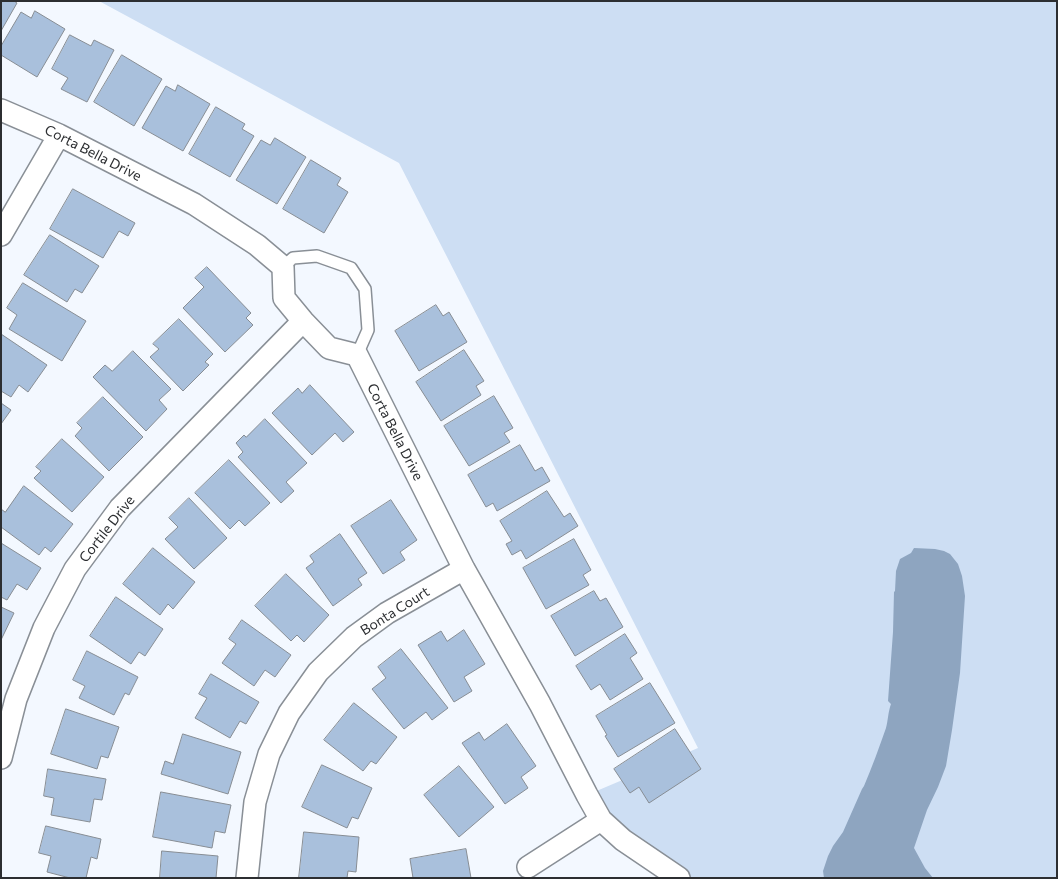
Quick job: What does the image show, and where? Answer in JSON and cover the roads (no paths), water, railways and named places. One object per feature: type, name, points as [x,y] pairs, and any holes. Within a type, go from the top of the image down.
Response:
[{"type":"street","name":"Corta Bella Drive","points":[[1,110],[59,135],[194,204],[257,245],[283,267]]},
{"type":"street","points":[[1,235],[59,135]]},
{"type":"street","points":[[283,267],[284,298],[302,321],[329,348],[357,355]]},
{"type":"street","name":"Cortile Drive","points":[[1,758],[16,699],[40,637],[75,569],[120,508],[302,321]]},
{"type":"street","name":"Corta Bella Drive","points":[[357,355],[464,569],[540,704],[601,820],[623,840],[679,878]]},
{"type":"street","name":"Bonta Court","points":[[247,878],[255,802],[269,754],[289,713],[318,672],[354,637],[387,613],[464,569]]},
{"type":"street","points":[[528,867],[601,820]]},
{"type":"lane","points":[[283,267],[293,258],[316,256],[351,268],[365,289],[368,330],[357,355]]}]
